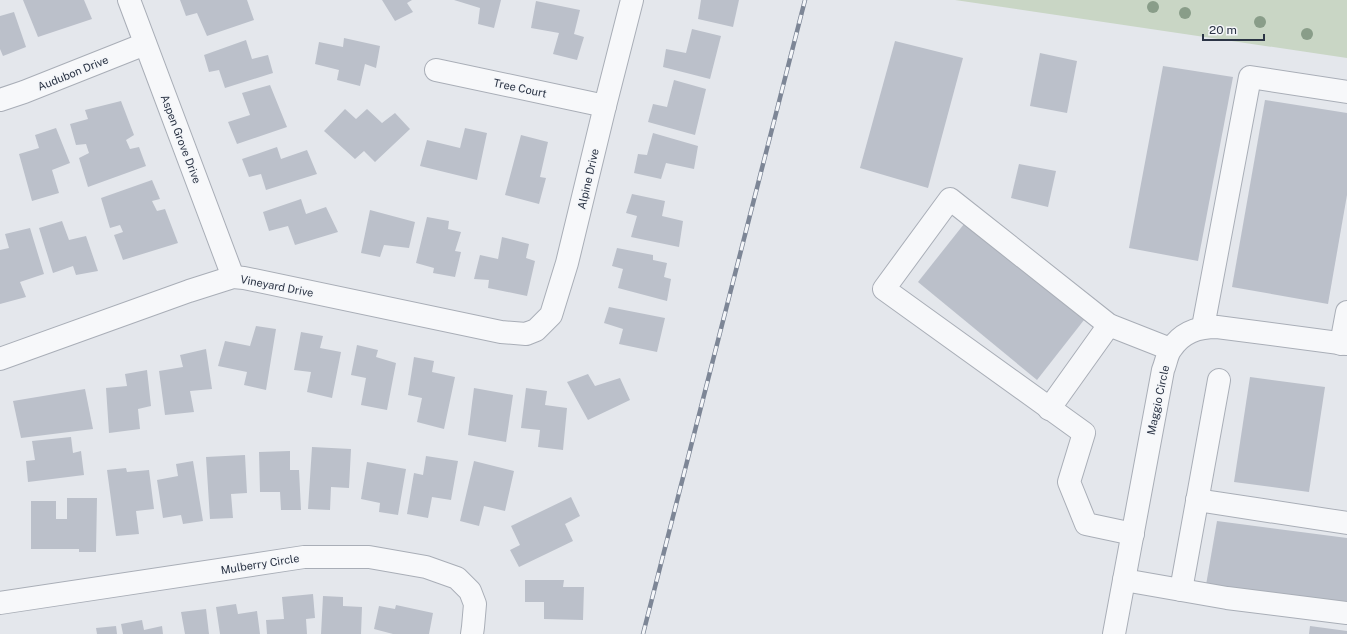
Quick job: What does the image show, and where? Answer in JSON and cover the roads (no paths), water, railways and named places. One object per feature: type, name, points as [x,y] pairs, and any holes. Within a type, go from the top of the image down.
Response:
[{"type":"street","name":"Aspen Grove Drive","points":[[129,0],[233,277]]},
{"type":"street","name":"Alpine Drive","points":[[515,333],[526,334],[536,330],[551,315],[567,263],[632,0]]},
{"type":"street","name":"Audubon Drive","points":[[0,100],[145,44]]},
{"type":"street","name":"Tree Court","points":[[436,70],[605,106]]},
{"type":"street","points":[[1203,327],[1250,77],[1347,92]]},
{"type":"street","points":[[1132,534],[1086,524],[1069,482],[1084,433],[884,289],[950,198],[1109,326],[1170,349]]},
{"type":"street","name":"Vineyard Drive","points":[[0,359],[189,291],[233,277],[244,278],[501,332],[515,333]]},
{"type":"street","points":[[1344,344],[1347,312]]},
{"type":"street","points":[[1049,409],[1109,326]]},
{"type":"street","name":"Maggio Circle","points":[[1114,634],[1163,370],[1170,349],[1185,334],[1203,327],[1217,327],[1344,344]]},
{"type":"street","points":[[1181,590],[1219,380]]},
{"type":"street","points":[[1197,500],[1347,523]]},
{"type":"street","name":"Mulberry Circle","points":[[0,603],[304,557],[369,557],[426,567],[457,578],[470,591],[475,604],[472,634]]},
{"type":"street","points":[[1124,580],[1227,598],[1347,613]]},
{"type":"railway","points":[[643,634],[805,0]]}]
